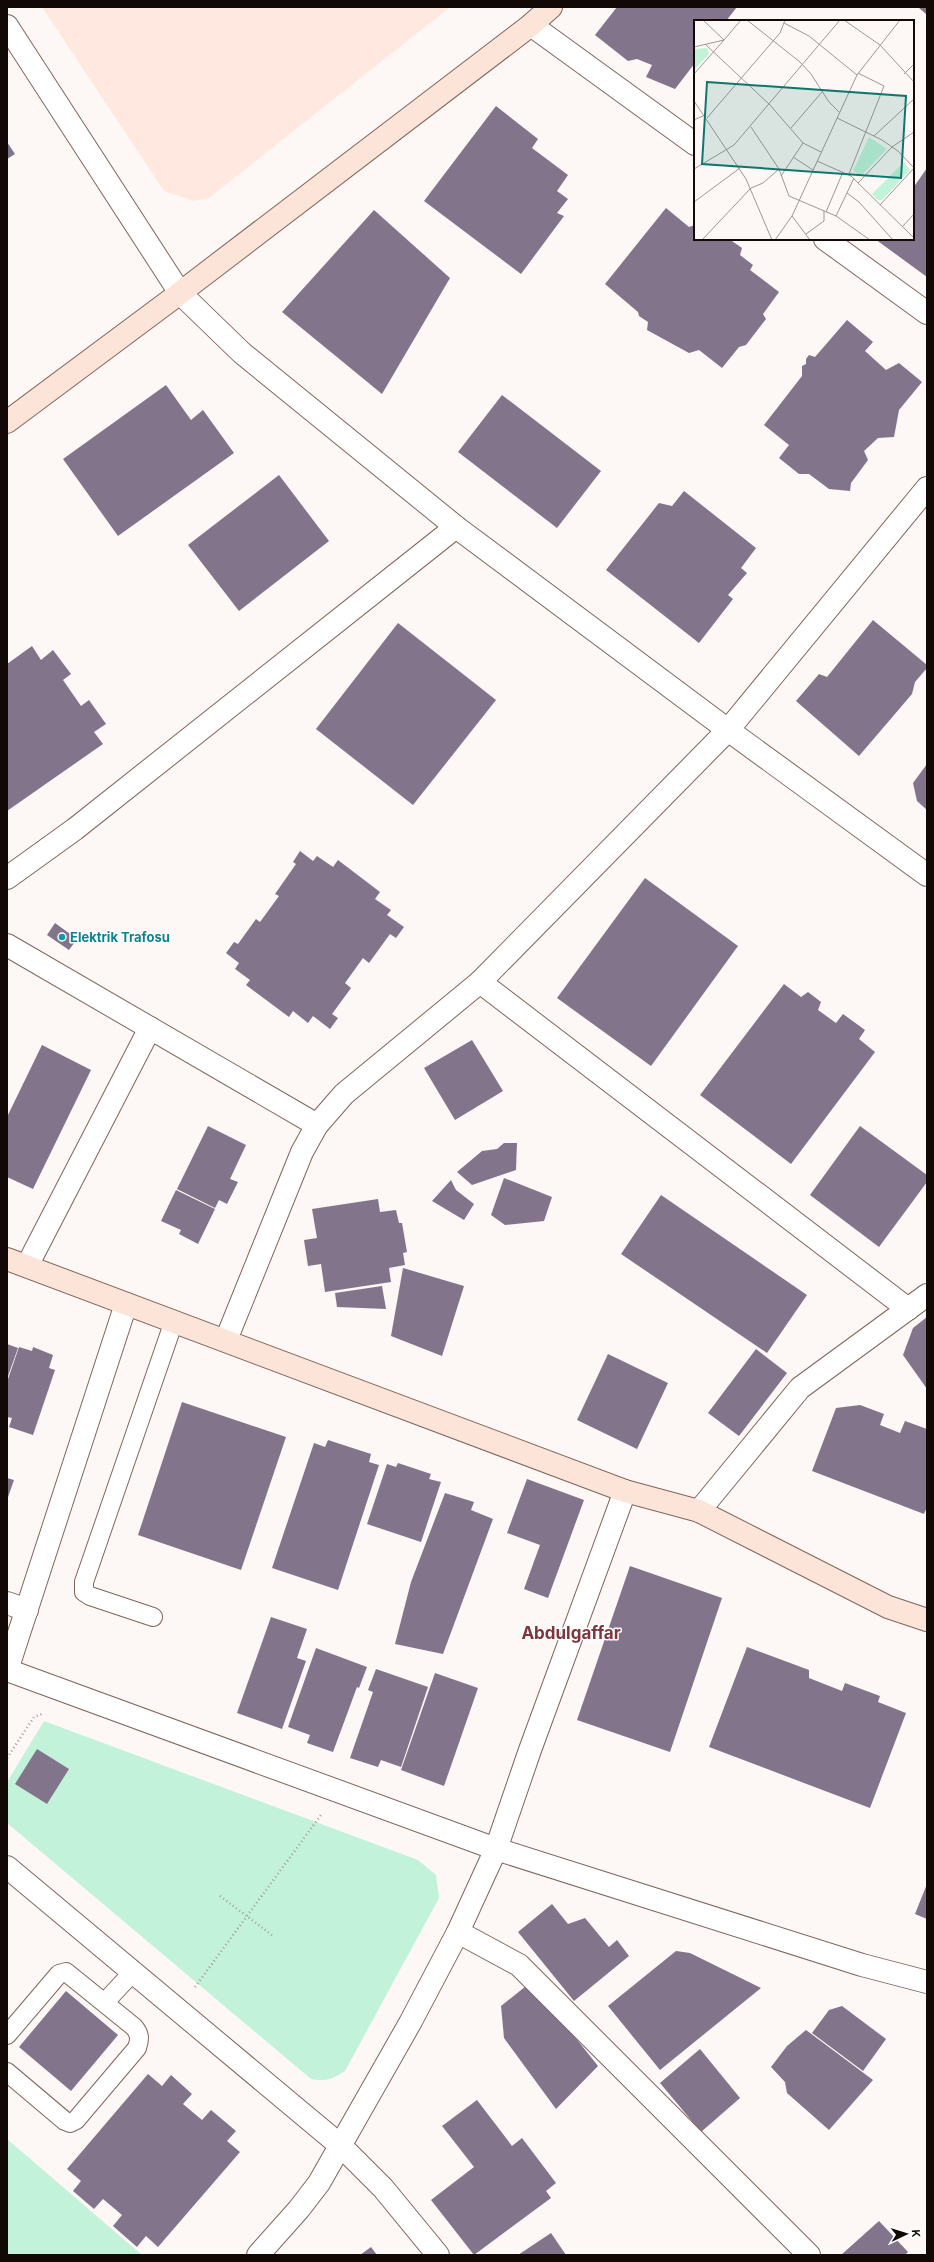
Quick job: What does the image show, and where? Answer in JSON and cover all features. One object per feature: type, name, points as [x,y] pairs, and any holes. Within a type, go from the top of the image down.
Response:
[{"type":"main road","points":[[7,422],[180,293],[531,25],[551,7]]},
{"type":"main road","points":[[17,1263],[226,1340],[625,1491],[699,1511],[888,1608],[927,1620]]},
{"type":"street","points":[[531,25],[694,143]]},
{"type":"street","points":[[7,26],[180,293],[242,353],[456,527],[728,730],[927,875]]},
{"type":"street","points":[[826,240],[927,313]]},
{"type":"street","points":[[226,1340],[302,1152],[317,1125],[344,1094],[480,982],[728,730],[927,488]]},
{"type":"street","points":[[7,878],[75,829],[456,527]]},
{"type":"street","points":[[7,945],[317,1125]]},
{"type":"street","points":[[480,982],[908,1309]]},
{"type":"street","points":[[17,1263],[150,1028]]},
{"type":"street","points":[[699,1511],[800,1388],[927,1295]]},
{"type":"street","points":[[126,1304],[17,1607],[7,1670],[496,1849],[862,1965],[927,1982]]},
{"type":"street","points":[[258,2255],[303,2204],[319,2183],[341,2146],[458,1932],[496,1849],[530,1750],[625,1491]]},
{"type":"street","points":[[7,1867],[341,2146],[383,2188],[438,2255]]},
{"type":"street","points":[[458,1932],[519,1965],[624,2067],[809,2255]]},
{"type":"lane","points":[[153,1617],[90,1596],[84,1592],[84,1582],[174,1321]]},
{"type":"lane","points":[[105,2002],[133,1972]]},
{"type":"lane","points":[[7,2035],[59,1974],[70,1973],[134,2027],[138,2033],[140,2041],[137,2048],[76,2120],[70,2123],[65,2121],[7,2072]]},
{"type":"path","points":[[194,1988],[325,1809]]},
{"type":"path","points":[[220,1896],[246,1917],[272,1935]]},
{"type":"shaded area","points":[[42,7],[450,7],[209,198],[194,201],[164,191]]},
{"type":"green space","points":[[44,1721],[418,1860],[436,1875],[439,1898],[345,2071],[329,2079],[311,2079],[7,1823],[7,1782]]},
{"type":"green space","points":[[7,2139],[142,2255],[7,2255]]},
{"type":"building","points":[[617,7],[737,7],[727,20],[694,20],[694,64],[675,89],[646,77],[652,65],[637,59],[628,61],[595,35]]},
{"type":"building","points":[[918,7],[927,7],[927,15]]},
{"type":"building","points":[[496,106],[538,139],[532,148],[568,175],[557,191],[568,199],[557,213],[564,216],[521,274],[424,201]]},
{"type":"building","points":[[7,142],[15,154],[7,159]]},
{"type":"building","points":[[927,168],[927,277],[876,240],[914,240],[914,187]]},
{"type":"building","points":[[666,208],[689,227],[694,225],[694,240],[730,240],[742,248],[740,255],[753,265],[750,270],[779,292],[763,314],[766,319],[746,345],[739,347],[722,368],[699,350],[689,353],[647,330],[648,322],[639,316],[638,312],[605,284]]},
{"type":"building","points":[[374,210],[450,278],[382,394],[282,312]]},
{"type":"building","points":[[847,320],[873,342],[865,351],[886,370],[899,363],[922,382],[899,410],[894,437],[878,438],[864,451],[868,460],[851,483],[850,491],[829,489],[809,474],[799,474],[779,458],[789,445],[764,425],[802,376],[802,366],[806,364],[806,359],[809,355],[815,357]]},
{"type":"building","points":[[166,385],[191,420],[203,410],[234,453],[118,536],[63,459]]},
{"type":"building","points":[[502,395],[601,471],[557,528],[458,452]]},
{"type":"building","points":[[279,475],[329,541],[239,611],[188,545]]},
{"type":"building","points":[[684,491],[756,548],[741,568],[747,573],[728,595],[733,599],[699,643],[606,570],[659,503],[672,506]]},
{"type":"building","points":[[873,620],[927,665],[927,668],[915,682],[912,694],[859,756],[796,701],[819,674],[827,677]]},
{"type":"building","points":[[398,623],[496,700],[413,805],[316,729]]},
{"type":"building","points":[[32,646],[41,660],[53,650],[71,674],[63,680],[81,706],[89,700],[106,724],[94,732],[103,744],[7,811],[7,664]]},
{"type":"building","points":[[927,764],[927,810],[917,801],[913,783]]},
{"type":"building","points":[[300,851],[313,861],[317,856],[333,867],[338,860],[380,892],[375,899],[391,910],[387,915],[404,927],[396,938],[390,934],[369,963],[363,958],[345,983],[351,988],[332,1014],[338,1018],[330,1029],[313,1016],[308,1023],[293,1011],[289,1017],[246,985],[250,980],[235,969],[239,963],[226,953],[234,942],[238,944],[256,919],[260,922],[279,896],[275,894],[296,864],[293,862]]},
{"type":"building","points":[[645,878],[738,946],[651,1066],[557,998]]},
{"type":"building","name":"Elektrik Trafosu","points":[[55,923],[77,939],[69,950],[47,935]]},
{"type":"building","points":[[784,984],[801,997],[808,992],[821,1002],[818,1010],[836,1023],[843,1014],[865,1030],[859,1039],[875,1052],[791,1164],[700,1095]]},
{"type":"building","points":[[472,1040],[503,1091],[455,1120],[424,1068]]},
{"type":"building","points":[[42,1045],[91,1070],[33,1189],[7,1177],[7,1117]]},
{"type":"building","points":[[208,1126],[246,1145],[230,1179],[238,1182],[227,1204],[219,1200],[215,1208],[177,1189]]},
{"type":"building","points":[[860,1126],[927,1175],[927,1182],[879,1247],[810,1195]]},
{"type":"building","points":[[504,1143],[517,1143],[516,1170],[472,1185],[457,1172],[482,1151],[497,1149]]},
{"type":"building","points":[[504,1178],[552,1197],[544,1221],[505,1225],[491,1215]]},
{"type":"building","points":[[451,1180],[456,1190],[474,1204],[464,1220],[432,1201]]},
{"type":"building","points":[[176,1190],[215,1209],[198,1244],[179,1234],[181,1230],[161,1221]]},
{"type":"building","points":[[661,1195],[807,1295],[767,1353],[621,1254]]},
{"type":"building","points":[[378,1199],[380,1212],[396,1210],[399,1223],[402,1223],[407,1252],[403,1253],[405,1265],[389,1268],[391,1282],[325,1292],[321,1264],[308,1266],[304,1240],[317,1238],[312,1209]]},
{"type":"building","points":[[403,1268],[464,1286],[442,1356],[391,1336]]},
{"type":"building","points":[[382,1286],[386,1309],[337,1307],[335,1293]]},
{"type":"building","points":[[927,1317],[927,1389],[903,1355],[913,1328]]},
{"type":"building","points":[[7,1344],[18,1348],[7,1379]]},
{"type":"building","points":[[19,1347],[32,1351],[33,1347],[53,1355],[49,1368],[55,1370],[33,1435],[9,1427],[12,1418],[7,1417],[7,1382]]},
{"type":"building","points":[[756,1349],[787,1373],[739,1436],[708,1413]]},
{"type":"building","points":[[608,1354],[668,1383],[637,1449],[577,1420]]},
{"type":"building","points":[[182,1402],[286,1437],[241,1570],[138,1535]]},
{"type":"building","points":[[860,1405],[884,1414],[880,1425],[900,1433],[905,1421],[927,1429],[927,1507],[924,1514],[812,1471],[836,1408]]},
{"type":"building","points":[[328,1440],[371,1454],[369,1462],[379,1465],[338,1590],[272,1568],[314,1443],[325,1447]]},
{"type":"building","points":[[398,1463],[431,1474],[429,1479],[441,1482],[421,1542],[367,1524],[387,1464],[396,1467]]},
{"type":"building","points":[[7,1478],[14,1480],[7,1500]]},
{"type":"building","points":[[527,1479],[584,1500],[548,1598],[524,1589],[540,1545],[507,1533]]},
{"type":"building","points":[[445,1493],[474,1502],[471,1510],[493,1519],[443,1654],[395,1644],[411,1582]]},
{"type":"building","points":[[630,1566],[722,1598],[670,1752],[577,1720]]},
{"type":"building","points":[[271,1617],[307,1629],[297,1658],[306,1661],[282,1729],[237,1713]]},
{"type":"building","points":[[747,1647],[809,1670],[809,1678],[842,1691],[845,1683],[880,1696],[878,1702],[906,1713],[870,1808],[709,1747]]},
{"type":"building","points":[[316,1648],[367,1667],[359,1688],[357,1687],[333,1752],[307,1743],[310,1735],[288,1727]]},
{"type":"building","points":[[376,1669],[428,1687],[401,1767],[381,1760],[378,1767],[350,1758],[373,1692],[368,1690]]},
{"type":"building","points":[[435,1673],[478,1688],[444,1786],[401,1770]]},
{"type":"building","points":[[37,1749],[69,1769],[47,1804],[15,1784]]},
{"type":"building","points":[[927,1884],[927,1919],[915,1914]]},
{"type":"building","points":[[552,1904],[568,1924],[585,1918],[609,1947],[617,1940],[629,1956],[574,2001],[518,1932]]},
{"type":"building","points":[[676,1951],[690,1953],[761,1988],[660,2070],[608,2006]]},
{"type":"building","points":[[531,1982],[598,2066],[556,2109],[504,2038],[501,2006]]},
{"type":"building","points":[[66,1991],[118,2035],[71,2091],[19,2047]]},
{"type":"building","points":[[842,2006],[886,2039],[863,2071],[812,2033],[829,2010]]},
{"type":"building","points":[[806,2030],[873,2080],[829,2130],[787,2093],[785,2082],[771,2067],[787,2046]]},
{"type":"building","points":[[700,2049],[740,2098],[701,2132],[660,2083]]},
{"type":"building","points":[[148,2074],[162,2086],[171,2075],[192,2094],[183,2104],[202,2120],[211,2110],[236,2131],[227,2141],[240,2152],[158,2247],[146,2236],[137,2247],[113,2226],[122,2215],[103,2199],[94,2209],[73,2191],[81,2181],[67,2169]]},
{"type":"building","points":[[477,2100],[512,2146],[522,2138],[556,2183],[546,2191],[551,2198],[474,2255],[431,2200],[474,2167],[442,2126]]},
{"type":"building","points":[[879,2221],[908,2252],[905,2255],[841,2255]]},
{"type":"building","points":[[551,2233],[566,2255],[518,2255]]},
{"type":"building","points":[[371,2247],[377,2255],[360,2255]]},
{"type":"place","name":"Elektrik Trafosu","points":[[62,937]]},
{"type":"district","name":"Abdulgaffar","points":[[571,1633]]}]
